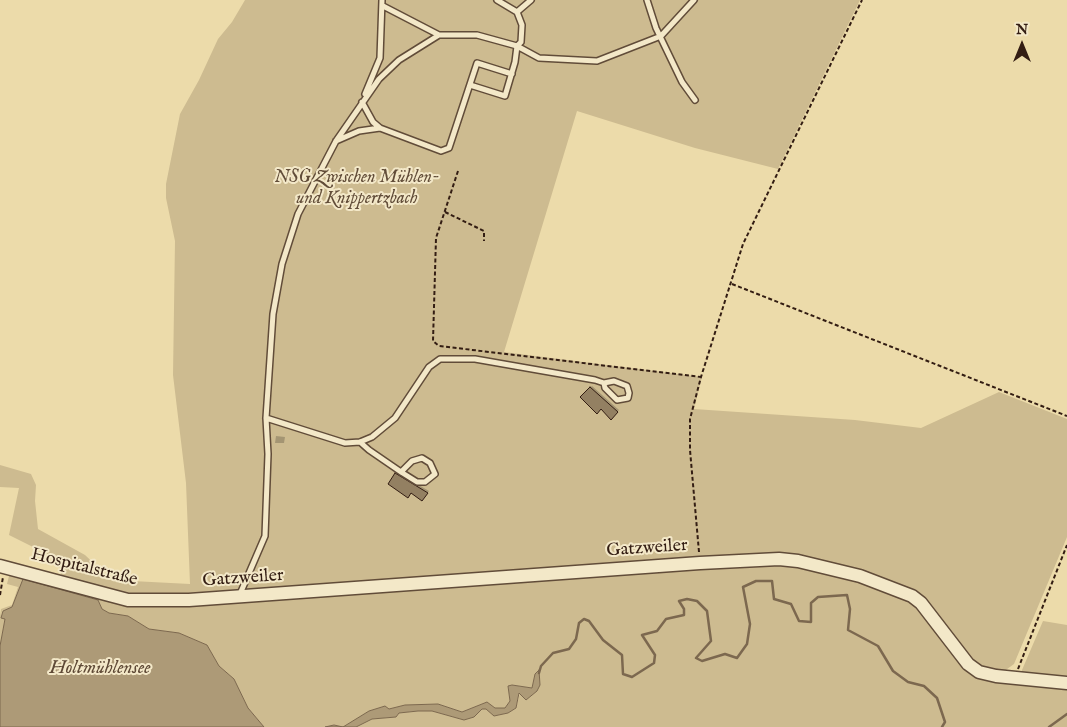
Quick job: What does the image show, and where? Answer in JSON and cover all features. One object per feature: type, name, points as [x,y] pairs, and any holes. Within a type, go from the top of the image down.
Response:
[{"type":"street","name":"Gatzweiler","points":[[189,600],[779,559],[798,561],[860,576],[901,590],[921,603],[968,664],[987,675],[1067,683]]},
{"type":"street","name":"Hospitalstraße","points":[[3,567],[128,600],[189,600]]},
{"type":"lane","points":[[470,85],[505,96],[512,74],[517,46],[521,42],[522,25],[517,12],[497,0]]},
{"type":"lane","points":[[517,12],[531,0]]},
{"type":"lane","points":[[647,0],[682,82],[695,100]]},
{"type":"lane","points":[[362,102],[380,58],[382,3],[439,35],[477,35],[517,46],[540,58],[597,61],[661,36],[694,0]]},
{"type":"lane","points":[[238,597],[265,536],[268,454],[266,418],[272,314],[282,264],[298,214],[336,141],[379,79],[399,60],[439,35]]},
{"type":"lane","points":[[362,102],[373,122],[380,128],[441,151],[449,148],[477,63],[512,74]]},
{"type":"lane","points":[[336,141],[359,131],[380,128]]},
{"type":"lane","points":[[266,418],[345,443],[360,442],[372,437],[395,418],[429,367],[440,359],[475,359],[604,382],[614,381],[627,386],[628,398],[620,401],[613,398],[605,388],[604,382]]},
{"type":"lane","points":[[360,442],[401,472],[421,483],[430,480],[435,474],[430,462],[422,458],[412,461],[401,472]]},
{"type":"path","points":[[700,563],[690,442],[690,419],[701,377],[743,244],[862,0]]},
{"type":"path","points":[[458,171],[436,238],[433,341],[439,346],[701,377]]},
{"type":"path","points":[[445,212],[484,231],[484,242]]},
{"type":"path","points":[[731,284],[1067,416]]},
{"type":"path","points":[[1014,678],[1067,546]]},
{"type":"path","points":[[0,595],[3,567]]},
{"type":"green space","name":"NSG Zwischen Mühlen- und Knippertzbach","points":[[245,0],[860,0],[778,169],[695,148],[577,111],[504,352],[702,377],[694,409],[855,420],[921,428],[999,392],[1067,419],[1067,537],[1014,664],[1003,672],[968,664],[921,603],[901,590],[860,576],[798,561],[779,559],[700,563],[249,596],[288,597],[503,580],[780,563],[796,565],[839,573],[900,592],[920,606],[969,669],[983,677],[990,680],[1067,688],[1067,727],[356,727],[372,719],[396,717],[399,713],[418,711],[432,711],[464,720],[474,717],[482,709],[486,709],[495,716],[508,713],[516,708],[520,693],[526,700],[537,691],[540,685],[539,670],[535,674],[532,688],[508,686],[510,701],[506,708],[495,708],[487,702],[462,712],[438,704],[405,705],[389,709],[385,706],[369,711],[343,727],[334,725],[325,727],[264,727],[248,708],[234,679],[219,666],[207,645],[179,633],[149,629],[128,616],[109,613],[102,609],[98,600],[24,579],[12,608],[2,611],[1,618],[5,619],[0,646],[1,609],[12,605],[18,587],[7,584],[9,576],[14,574],[99,594],[101,589],[62,578],[57,559],[9,535],[19,488],[0,487],[0,465],[31,474],[36,485],[35,501],[38,529],[85,555],[105,574],[132,581],[190,584],[186,483],[173,375],[175,241],[166,198],[166,184],[180,114],[199,80],[218,39],[232,22]]},
{"type":"green space","points":[[1043,621],[1067,625],[1067,679],[1019,677]]},
{"type":"water","name":"Holtmühlensee","points":[[23,579],[98,600],[102,609],[109,613],[128,616],[149,629],[179,633],[207,645],[219,666],[234,679],[248,708],[264,727],[0,727],[0,646],[5,619],[1,618],[3,611],[12,607]]},
{"type":"water","points":[[539,670],[540,685],[537,691],[526,700],[519,693],[516,708],[508,713],[494,716],[486,709],[482,709],[474,717],[464,720],[432,711],[418,711],[399,713],[396,717],[372,719],[356,727],[343,727],[369,711],[385,706],[389,709],[405,705],[438,704],[462,712],[487,702],[495,708],[505,708],[510,701],[508,686],[532,688],[535,674]]},
{"type":"water","points":[[334,725],[343,727],[325,727]]},
{"type":"building","points":[[590,387],[618,412],[611,420],[601,409],[597,414],[580,397]]},
{"type":"building","points":[[395,473],[428,493],[422,501],[411,493],[408,498],[388,484]]},
{"type":"waterway","points":[[539,673],[541,666],[553,653],[569,649],[576,639],[579,623],[584,619],[589,621],[603,640],[622,655],[623,674],[632,677],[654,663],[655,655],[642,635],[657,631],[666,619],[684,615],[684,609],[679,601],[687,599],[697,601],[707,611],[711,641],[696,658],[702,661],[725,654],[737,658],[747,644],[750,624],[743,587],[756,581],[772,581],[774,599],[791,604],[799,621],[811,622],[811,603],[818,597],[847,595],[850,609],[848,630],[878,646],[893,671],[908,682],[924,686],[937,698],[945,722],[942,727]]},
{"type":"waterway","points":[[1049,727],[1067,714]]}]
